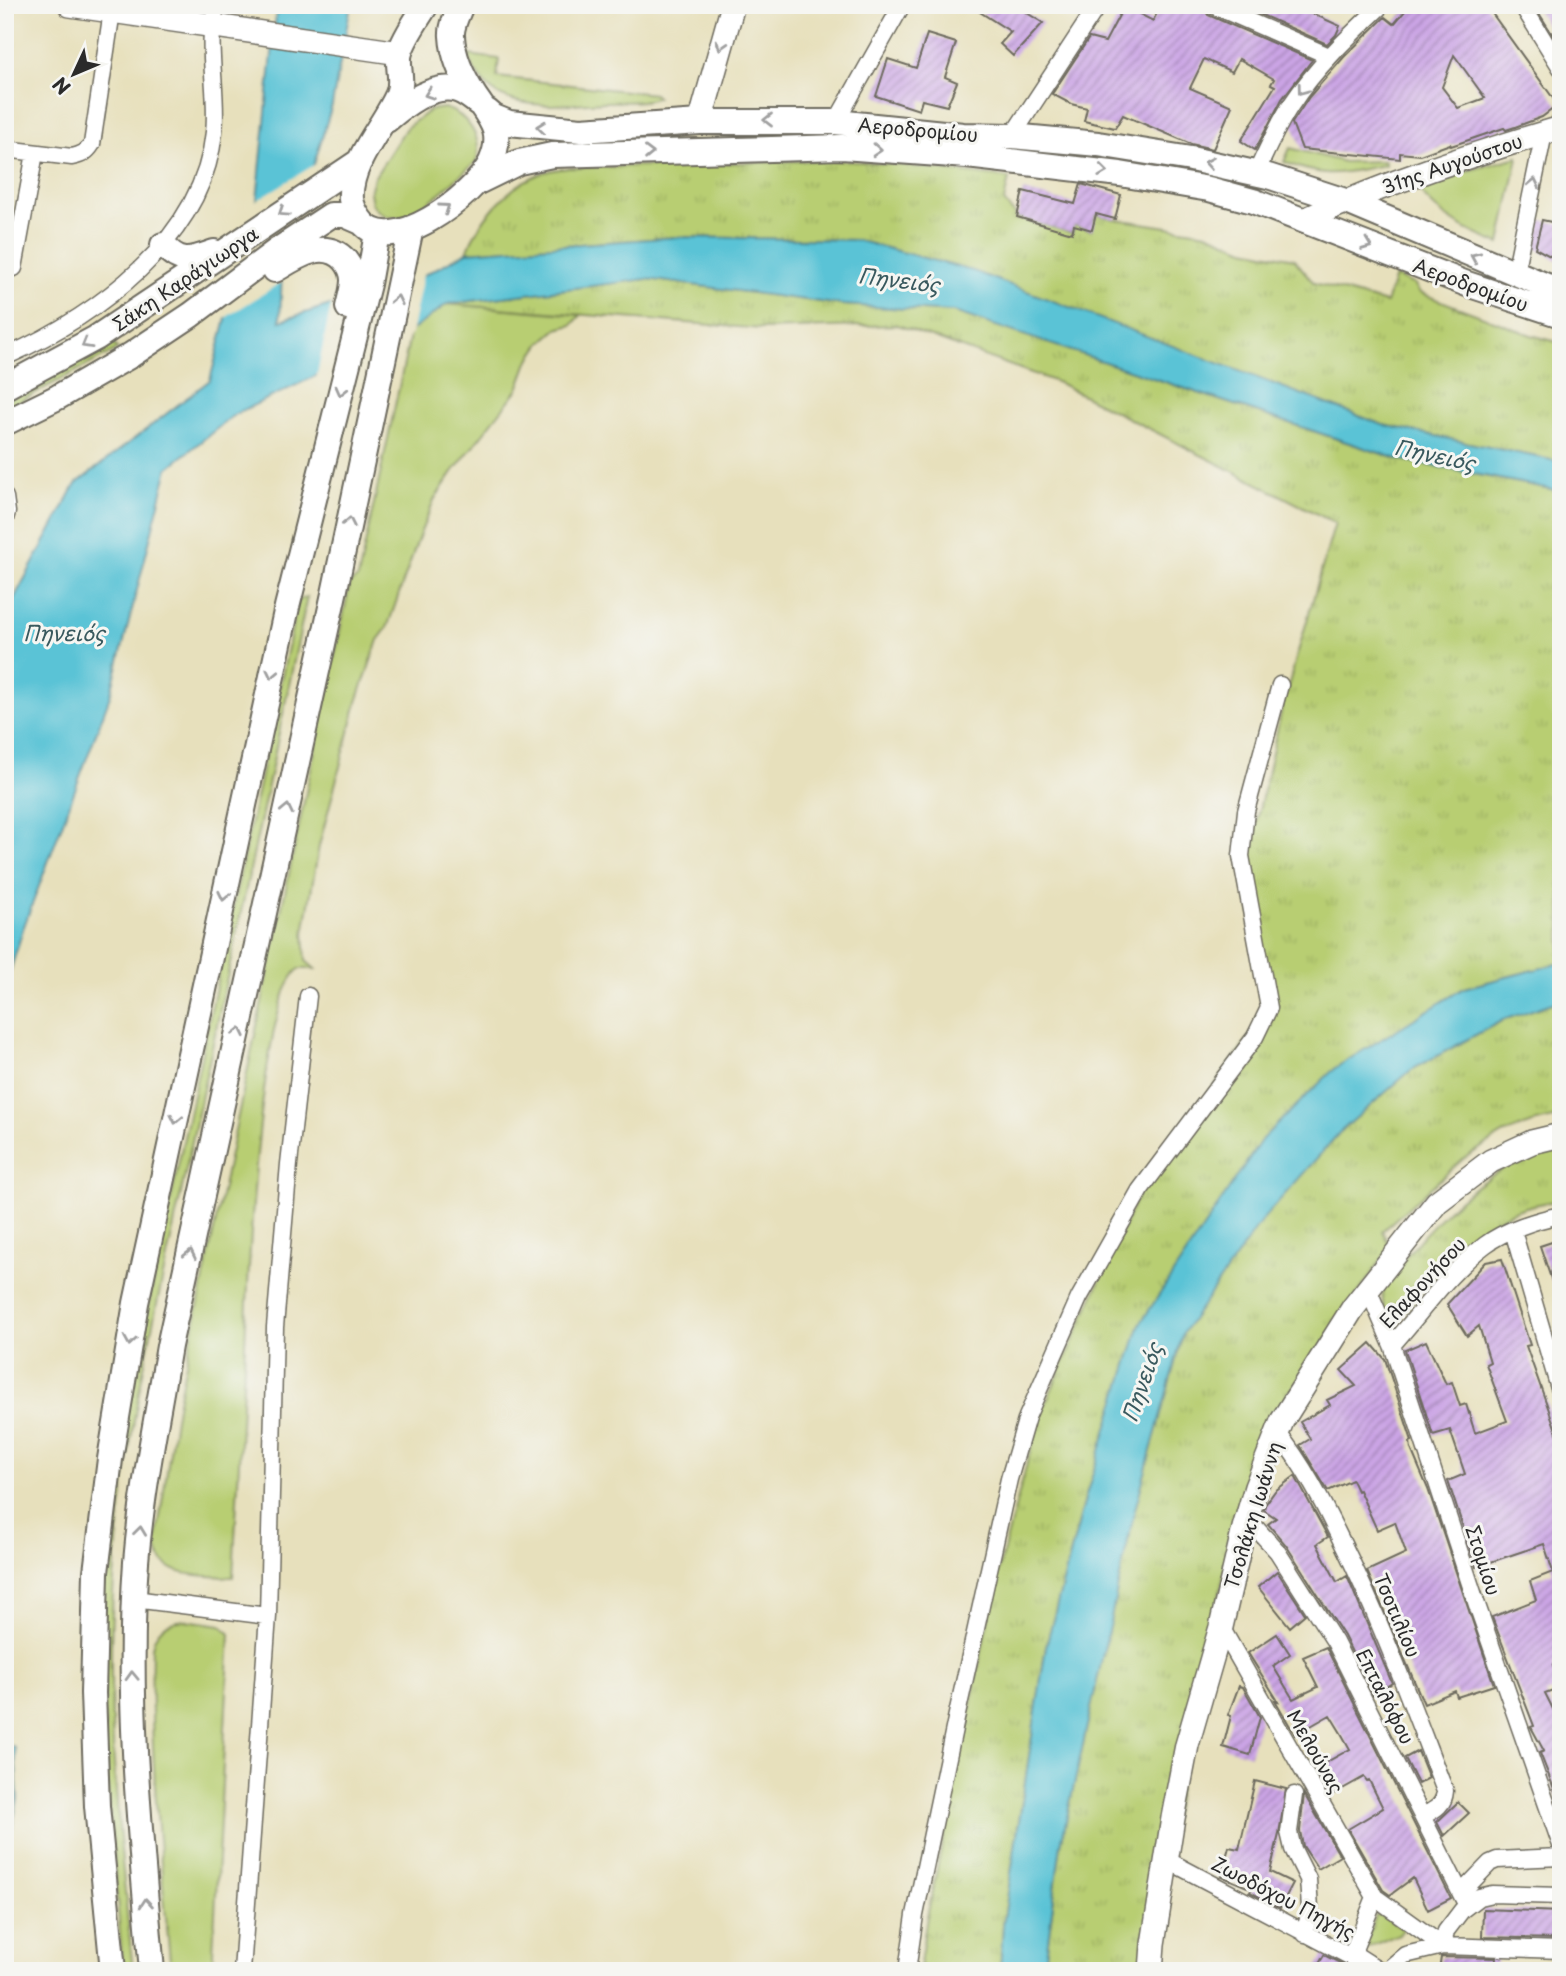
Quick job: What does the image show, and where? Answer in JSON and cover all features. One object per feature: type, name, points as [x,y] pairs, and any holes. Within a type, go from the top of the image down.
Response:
[{"type":"main road","points":[[426,5],[400,53],[401,86],[360,161],[353,183],[351,197],[355,212],[369,228],[401,232],[430,218],[476,183],[491,162],[496,139],[494,126],[466,81],[456,54],[452,33],[461,5]]},
{"type":"main road","points":[[400,53],[410,43],[426,38],[439,42],[456,54]]},
{"type":"main road","points":[[382,125],[409,104],[445,89],[460,91],[484,107]]},
{"type":"main road","name":"Αεροδρομίου","points":[[484,107],[494,117],[509,123],[558,129],[581,130],[700,122],[836,121],[963,135],[1012,136],[1098,144],[1255,173],[1345,201],[1561,292]]},
{"type":"main road","name":"Αεροδρομίου","points":[[476,183],[519,162],[552,155],[842,147],[967,156],[1120,174],[1220,192],[1253,201],[1467,284],[1561,315]]},
{"type":"main road","name":"Σάκη Καράγιωργα","points":[[5,387],[96,338],[205,260],[234,245],[360,161]]},
{"type":"main road","name":"Σάκη Καράγιωργα","points":[[5,423],[117,363],[191,315],[275,252],[331,215],[345,215],[369,228]]},
{"type":"main road","points":[[113,1971],[97,1806],[93,1693],[93,1623],[101,1524],[136,1303],[287,607],[353,344],[369,228]]},
{"type":"main road","points":[[152,1971],[133,1738],[134,1599],[141,1517],[169,1346],[411,228]]},
{"type":"main road","points":[[163,244],[180,258],[205,260]]},
{"type":"main road","points":[[232,285],[260,278],[300,255],[323,250],[330,250],[341,257],[361,278]]},
{"type":"street","points":[[70,5],[215,19],[400,53]]},
{"type":"street","points":[[700,122],[733,5]]},
{"type":"street","points":[[836,121],[902,5]]},
{"type":"street","points":[[1012,136],[1098,5]]},
{"type":"street","points":[[1212,5],[1329,56]]},
{"type":"street","points":[[1255,173],[1290,107],[1329,56],[1382,5]]},
{"type":"street","points":[[1522,5],[1561,68]]},
{"type":"street","points":[[5,149],[72,157],[88,150],[92,144],[121,10]]},
{"type":"street","name":"Σάκη Καράγιωργα","points":[[5,357],[56,333],[100,305],[163,244],[196,193],[210,158],[215,110],[215,19]]},
{"type":"street","points":[[1515,273],[1553,130]]},
{"type":"street","name":"31ης Αυγούστου","points":[[1345,201],[1495,147],[1553,130]]},
{"type":"street","points":[[13,268],[35,153]]},
{"type":"street","points":[[1304,220],[1345,201]]},
{"type":"street","points":[[5,497],[5,519]]},
{"type":"street","points":[[907,1971],[915,1915],[956,1719],[1009,1479],[1027,1417],[1079,1298],[1140,1190],[1255,1037],[1269,1008],[1241,856],[1246,811],[1280,685]]},
{"type":"street","points":[[242,1971],[268,1616],[275,1327],[289,1164],[308,996]]},
{"type":"street","name":"Τσολάκη Ιωάννη","points":[[1151,1971],[1153,1944],[1187,1745],[1221,1627],[1247,1518],[1277,1432],[1328,1345],[1368,1289],[1437,1202],[1491,1161],[1518,1147],[1561,1135]]},
{"type":"street","name":"Ελαφονήσου","points":[[1392,1345],[1472,1256],[1487,1244],[1513,1231],[1561,1215]]},
{"type":"street","points":[[1513,1231],[1561,1395]]},
{"type":"street","name":"Στομίου","points":[[1368,1289],[1392,1345],[1477,1605],[1561,1844]]},
{"type":"street","name":"Τσοτιλίου","points":[[1277,1432],[1294,1452],[1334,1525],[1368,1597],[1445,1791],[1444,1799],[1438,1808],[1423,1816]]},
{"type":"street","name":"Επταλόφου","points":[[1247,1518],[1277,1551],[1335,1642],[1464,1899]]},
{"type":"street","points":[[134,1599],[268,1616]]},
{"type":"street","name":"Μελούνας","points":[[1221,1627],[1375,1896],[1443,1946]]},
{"type":"street","points":[[1294,1795],[1289,1832],[1293,1849],[1308,1879],[1310,1908],[1305,1934]]},
{"type":"street","points":[[1443,1946],[1446,1931],[1464,1899],[1490,1863],[1497,1860],[1561,1857]]},
{"type":"street","name":"Ζωοδόχου Πηγής","points":[[1167,1860],[1305,1934],[1384,1971],[1405,1955],[1443,1946],[1561,1950]]},
{"type":"street","points":[[1464,1899],[1492,1894],[1561,1896]]},
{"type":"street","points":[[1351,1956],[1375,1896]]},
{"type":"green space","points":[[468,55],[499,59],[497,77],[654,94],[657,97],[632,102],[564,105],[524,103],[506,98],[490,89],[477,75]]},
{"type":"green space","points":[[444,108],[460,116],[472,128],[478,144],[476,162],[429,202],[406,217],[387,217],[372,204],[370,192],[374,178],[406,128],[430,110]]},
{"type":"green space","points":[[1290,148],[1344,162],[1385,161],[1385,165],[1324,173],[1284,162]]},
{"type":"green space","points":[[1518,157],[1500,244],[1456,223],[1420,191],[1426,182]]},
{"type":"green space","points":[[833,160],[904,165],[1009,178],[1004,202],[1017,217],[1072,233],[1074,225],[1091,230],[1096,214],[1207,233],[1245,249],[1294,259],[1314,283],[1386,303],[1395,276],[1415,285],[1420,293],[1531,335],[1561,343],[1561,462],[1383,425],[973,271],[856,240],[678,237],[467,252],[486,217],[504,197],[541,173],[569,168]]},
{"type":"green space","points":[[647,279],[843,305],[954,312],[1397,459],[1561,491],[1561,963],[1464,988],[1140,1324],[1087,1492],[1046,1646],[1003,1925],[1000,1971],[919,1971],[926,1922],[998,1572],[1039,1418],[1140,1190],[1267,1012],[1245,872],[1283,704],[1335,523],[1059,383],[898,325],[762,329],[447,304]]},
{"type":"green space","points":[[447,304],[581,315],[572,325],[557,329],[541,343],[528,362],[518,389],[434,500],[387,628],[378,640],[357,702],[319,846],[304,933],[306,961],[315,969],[299,969],[284,994],[272,1039],[263,1098],[251,1234],[233,1577],[185,1573],[165,1564],[159,1555],[156,1542],[177,1406],[350,583],[358,578],[411,331]]},
{"type":"green space","points":[[112,342],[118,349],[5,409],[5,401]]},
{"type":"green space","points":[[307,597],[152,1328],[118,1528],[111,1628],[112,1726],[133,1971],[123,1971],[105,1754],[103,1591],[126,1411],[298,600]]},
{"type":"green space","points":[[1561,1000],[1561,1116],[1503,1134],[1463,1159],[1382,1231],[1387,1240],[1393,1243],[1268,1424],[1244,1491],[1217,1607],[1209,1619],[1199,1657],[1203,1664],[1143,1971],[1044,1971],[1061,1844],[1134,1513],[1183,1333],[1262,1219],[1339,1133],[1411,1070],[1503,1020]]},
{"type":"green space","points":[[1561,1149],[1561,1200],[1520,1209],[1476,1235],[1446,1264],[1394,1325],[1384,1309],[1383,1290],[1409,1253],[1440,1218],[1495,1174],[1520,1161]]},
{"type":"green space","points":[[185,1620],[221,1625],[230,1634],[212,1971],[171,1971],[157,1809],[152,1728],[152,1647],[156,1635],[163,1627]]},
{"type":"green space","points":[[1376,1915],[1403,1928],[1399,1934],[1364,1949]]},
{"type":"water","name":"Πηνειός","points":[[277,5],[351,5],[332,105],[282,269],[280,321],[424,275],[467,252],[678,237],[856,240],[973,271],[1383,425],[1561,462],[1561,491],[1398,459],[954,312],[843,305],[647,279],[447,304],[411,331],[235,414],[168,468],[110,696],[23,929],[5,988],[5,615],[76,484],[210,380],[257,200]]},
{"type":"water","name":"Πηνειός","points":[[1561,963],[1561,1000],[1503,1020],[1411,1070],[1339,1133],[1262,1220],[1183,1333],[1134,1513],[1061,1844],[1044,1971],[1000,1971],[1003,1925],[1046,1646],[1087,1492],[1140,1324],[1262,1139],[1335,1068],[1464,988]]},
{"type":"water","points":[[5,1744],[15,1748],[18,1799],[9,1842],[11,1971],[5,1971]]},
{"type":"pier","points":[[319,162],[285,280],[222,320],[252,203]]},
{"type":"pier","points":[[424,270],[411,335],[316,380],[332,300]]},
{"type":"building","points":[[969,5],[1014,5],[1043,23],[1013,56],[1000,44],[1011,32]]},
{"type":"building","points":[[1161,5],[1202,5],[1208,15],[1312,60],[1282,99],[1255,150],[1241,141],[1275,86],[1271,84],[1274,79],[1239,59],[1232,72],[1204,59],[1190,88],[1232,106],[1213,149],[1191,144],[1123,115],[1115,128],[1084,121],[1087,108],[1071,104],[1052,94],[1089,38],[1105,42],[1124,6],[1153,21]]},
{"type":"building","points":[[1239,5],[1294,5],[1340,26],[1327,44]]},
{"type":"building","points":[[1410,5],[1486,5],[1558,105],[1542,117],[1515,127],[1506,130],[1504,128],[1420,155],[1400,153],[1400,159],[1302,149],[1292,123],[1309,97],[1344,57],[1385,17],[1394,24]],"holes":[[[1454,55],[1485,98],[1458,108],[1442,87]]]},
{"type":"building","points":[[1544,5],[1561,5],[1561,48],[1537,10]]},
{"type":"building","points":[[927,34],[956,43],[945,77],[957,82],[947,106],[922,100],[919,110],[876,96],[888,59],[916,68]]},
{"type":"building","points":[[1081,184],[1121,195],[1115,219],[1096,214],[1092,230],[1074,225],[1072,233],[1017,217],[1023,191],[1075,204]]},
{"type":"building","points":[[1542,220],[1561,224],[1561,262],[1535,248]]},
{"type":"building","points":[[1561,1239],[1561,1299],[1558,1299],[1540,1246]]},
{"type":"building","points":[[1502,1259],[1530,1345],[1526,1346],[1561,1444],[1561,1664],[1553,1665],[1561,1687],[1545,1693],[1561,1725],[1560,1804],[1540,1753],[1544,1751],[1531,1727],[1534,1726],[1492,1617],[1536,1600],[1530,1581],[1553,1572],[1544,1544],[1476,1567],[1448,1481],[1465,1474],[1450,1430],[1433,1435],[1405,1350],[1426,1341],[1446,1384],[1452,1382],[1460,1406],[1466,1404],[1475,1433],[1507,1421],[1486,1364],[1490,1362],[1479,1326],[1467,1336],[1447,1304],[1486,1262]]},
{"type":"building","points":[[1371,1343],[1385,1359],[1412,1441],[1411,1449],[1428,1489],[1494,1685],[1457,1697],[1455,1691],[1424,1704],[1367,1571],[1406,1553],[1395,1522],[1377,1530],[1352,1480],[1328,1491],[1300,1445],[1310,1439],[1300,1422],[1330,1405],[1327,1400],[1356,1386],[1341,1370]]},
{"type":"building","points":[[1295,1476],[1328,1537],[1317,1544],[1337,1582],[1347,1576],[1392,1683],[1373,1695],[1344,1636],[1286,1545],[1268,1524],[1276,1518],[1264,1510],[1265,1505],[1275,1491]]},
{"type":"building","points":[[1277,1571],[1305,1614],[1290,1627],[1258,1587]]},
{"type":"building","points":[[1277,1634],[1290,1654],[1273,1666],[1293,1699],[1318,1687],[1303,1657],[1326,1647],[1451,1898],[1428,1910],[1413,1878],[1390,1895],[1383,1890],[1348,1829],[1383,1808],[1369,1780],[1364,1777],[1330,1796],[1314,1769],[1350,1749],[1341,1733],[1330,1715],[1295,1735],[1275,1700],[1278,1701],[1248,1653]]},
{"type":"building","points":[[1239,1686],[1243,1687],[1260,1717],[1250,1755],[1223,1747],[1231,1716],[1228,1715]]},
{"type":"building","points":[[1418,1751],[1429,1778],[1418,1784],[1405,1758]]},
{"type":"building","points":[[1255,1781],[1286,1789],[1270,1872],[1293,1883],[1280,1908],[1250,1892],[1252,1889],[1221,1876],[1229,1847],[1239,1849]]},
{"type":"building","points":[[1304,1794],[1340,1856],[1318,1869],[1303,1846],[1300,1831]]},
{"type":"building","points":[[1458,1802],[1469,1813],[1444,1836],[1437,1822]]},
{"type":"building","points":[[1483,1909],[1560,1912],[1559,1939],[1482,1937]]},
{"type":"building","points":[[1324,1955],[1346,1966],[1359,1971],[1315,1971]]},
{"type":"building","points":[[1441,1957],[1496,1958],[1495,1971],[1439,1971]]}]
